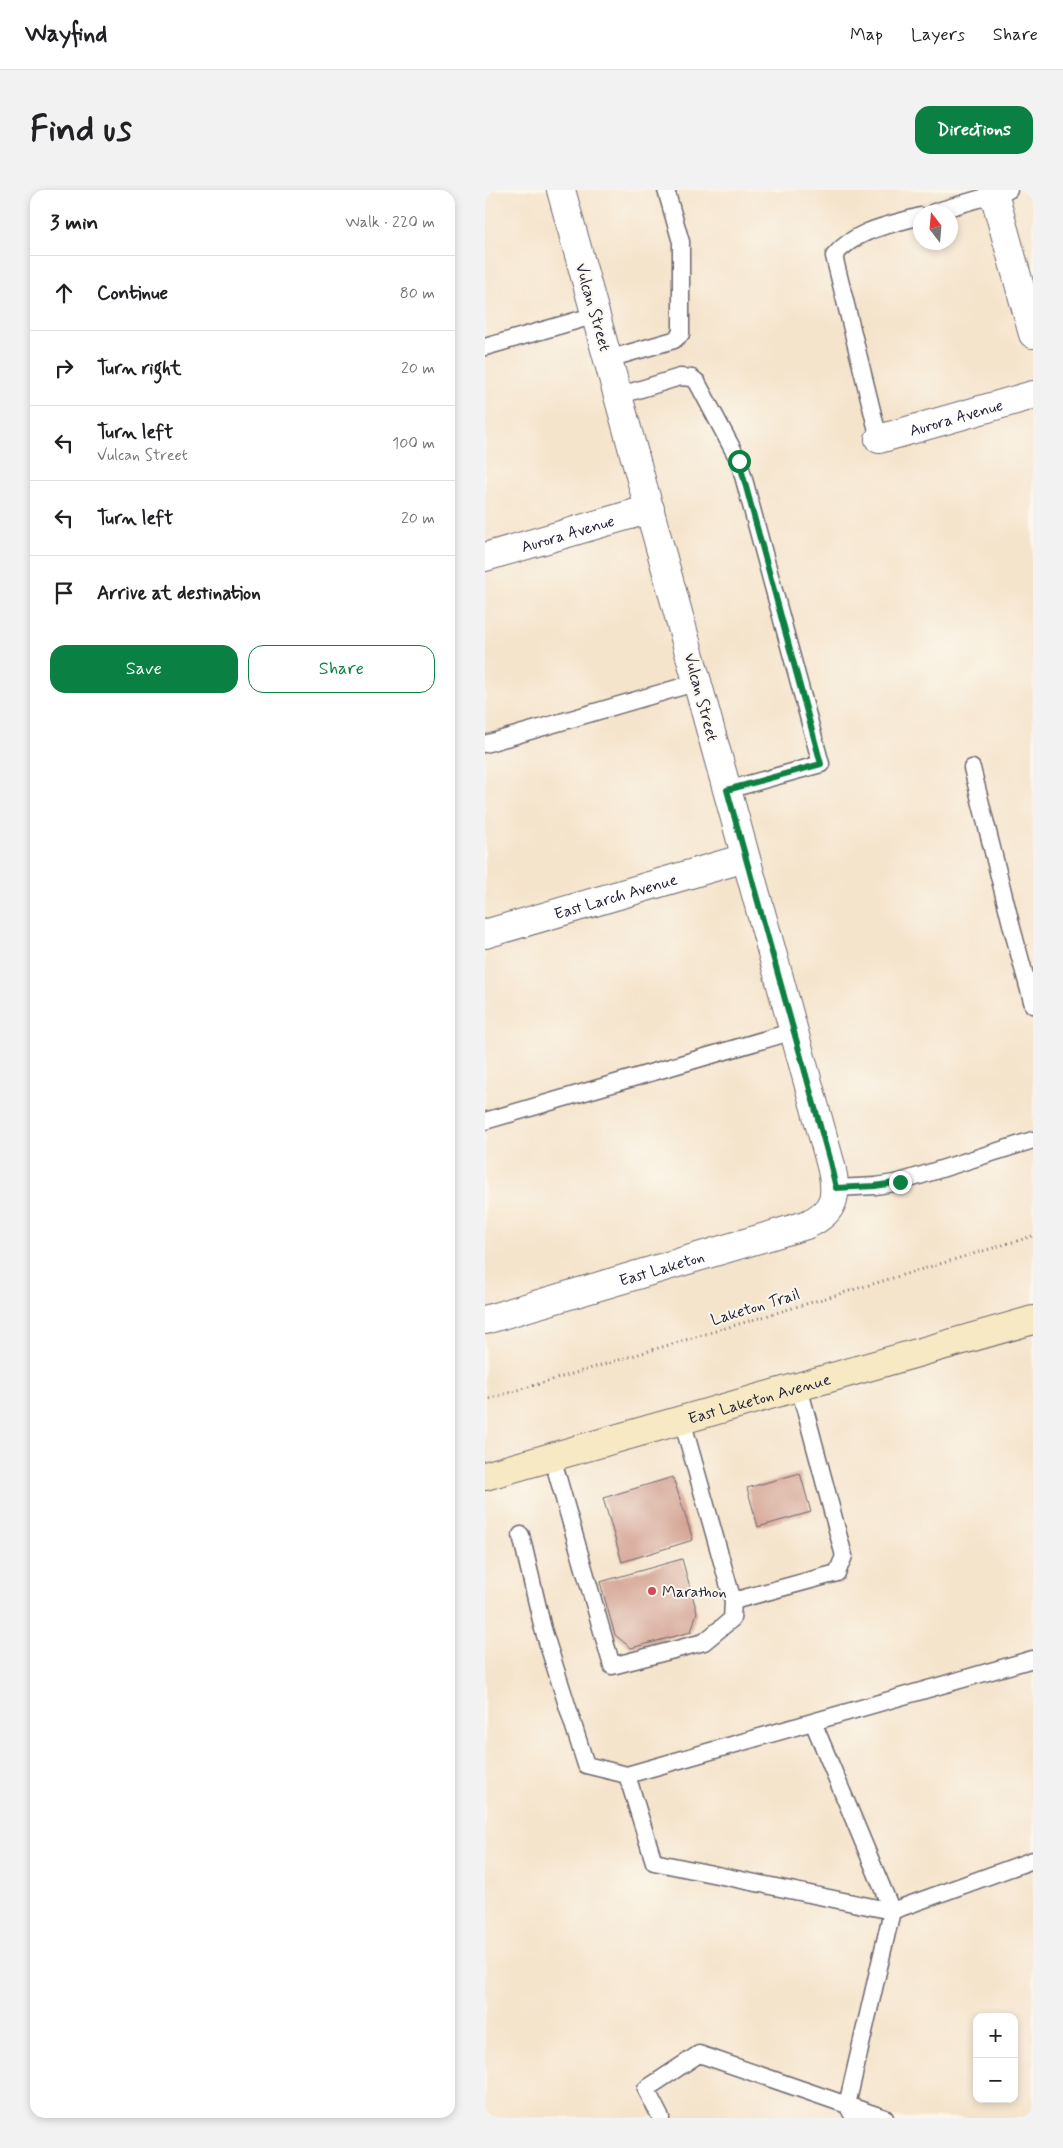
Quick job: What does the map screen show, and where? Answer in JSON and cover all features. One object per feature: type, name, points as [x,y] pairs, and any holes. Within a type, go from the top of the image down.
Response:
[{"type":"main road","name":"East Laketon Avenue","points":[[485,1476],[1033,1320]]},
{"type":"street","name":"Vulcan Street","points":[[561,190],[835,1179],[834,1197]]},
{"type":"street","points":[[999,191],[1033,334]]},
{"type":"street","name":"Aurora Avenue","points":[[879,439],[1033,395]]},
{"type":"street","name":"Aurora Avenue","points":[[485,557],[650,509]]},
{"type":"street","name":"East Larch Avenue","points":[[485,934],[745,858]]},
{"type":"street","name":"East Laketon","points":[[485,1320],[807,1225],[817,1220],[834,1197]]},
{"type":"lane","points":[[609,359],[674,340],[681,334],[681,242],[666,190]]},
{"type":"lane","points":[[956,205],[999,191]]},
{"type":"lane","points":[[879,439],[834,256],[843,244],[869,230],[913,218]]},
{"type":"lane","points":[[485,348],[596,315]]},
{"type":"lane","points":[[618,396],[680,377],[692,378],[697,382],[739,461],[821,764],[727,790]]},
{"type":"lane","points":[[485,744],[698,682]]},
{"type":"lane","points":[[972,768],[1033,1005]]},
{"type":"lane","points":[[485,1121],[794,1031]]},
{"type":"lane","points":[[834,1197],[875,1186],[900,1182],[1033,1140]]},
{"type":"lane","points":[[733,1600],[837,1573],[843,1556],[799,1387]]},
{"type":"lane","points":[[552,1457],[612,1666],[704,1642],[733,1620],[733,1600],[682,1420]]},
{"type":"lane","points":[[521,1535],[543,1629],[586,1766],[627,1775],[1033,1660]]},
{"type":"lane","points":[[813,1722],[892,1911],[850,2112]]},
{"type":"lane","points":[[627,1775],[654,1862],[892,1911],[1033,1860]]},
{"type":"lane","points":[[661,2118],[646,2089],[699,2054],[850,2112],[885,2118]]},
{"type":"path","name":"Laketon Trail","points":[[485,1400],[1033,1236]]},
{"type":"building","points":[[800,1473],[811,1512],[758,1527],[747,1488]]},
{"type":"building","points":[[673,1477],[693,1540],[622,1562],[603,1498]]},
{"type":"building","points":[[682,1559],[697,1612],[691,1632],[631,1648],[615,1635],[600,1582]]},
{"type":"place","name":"Marathon","points":[[652,1591]]},
{"type":"route","points":[[739,461],[821,764],[727,790],[836,1188],[875,1186],[900,1182]]}]
